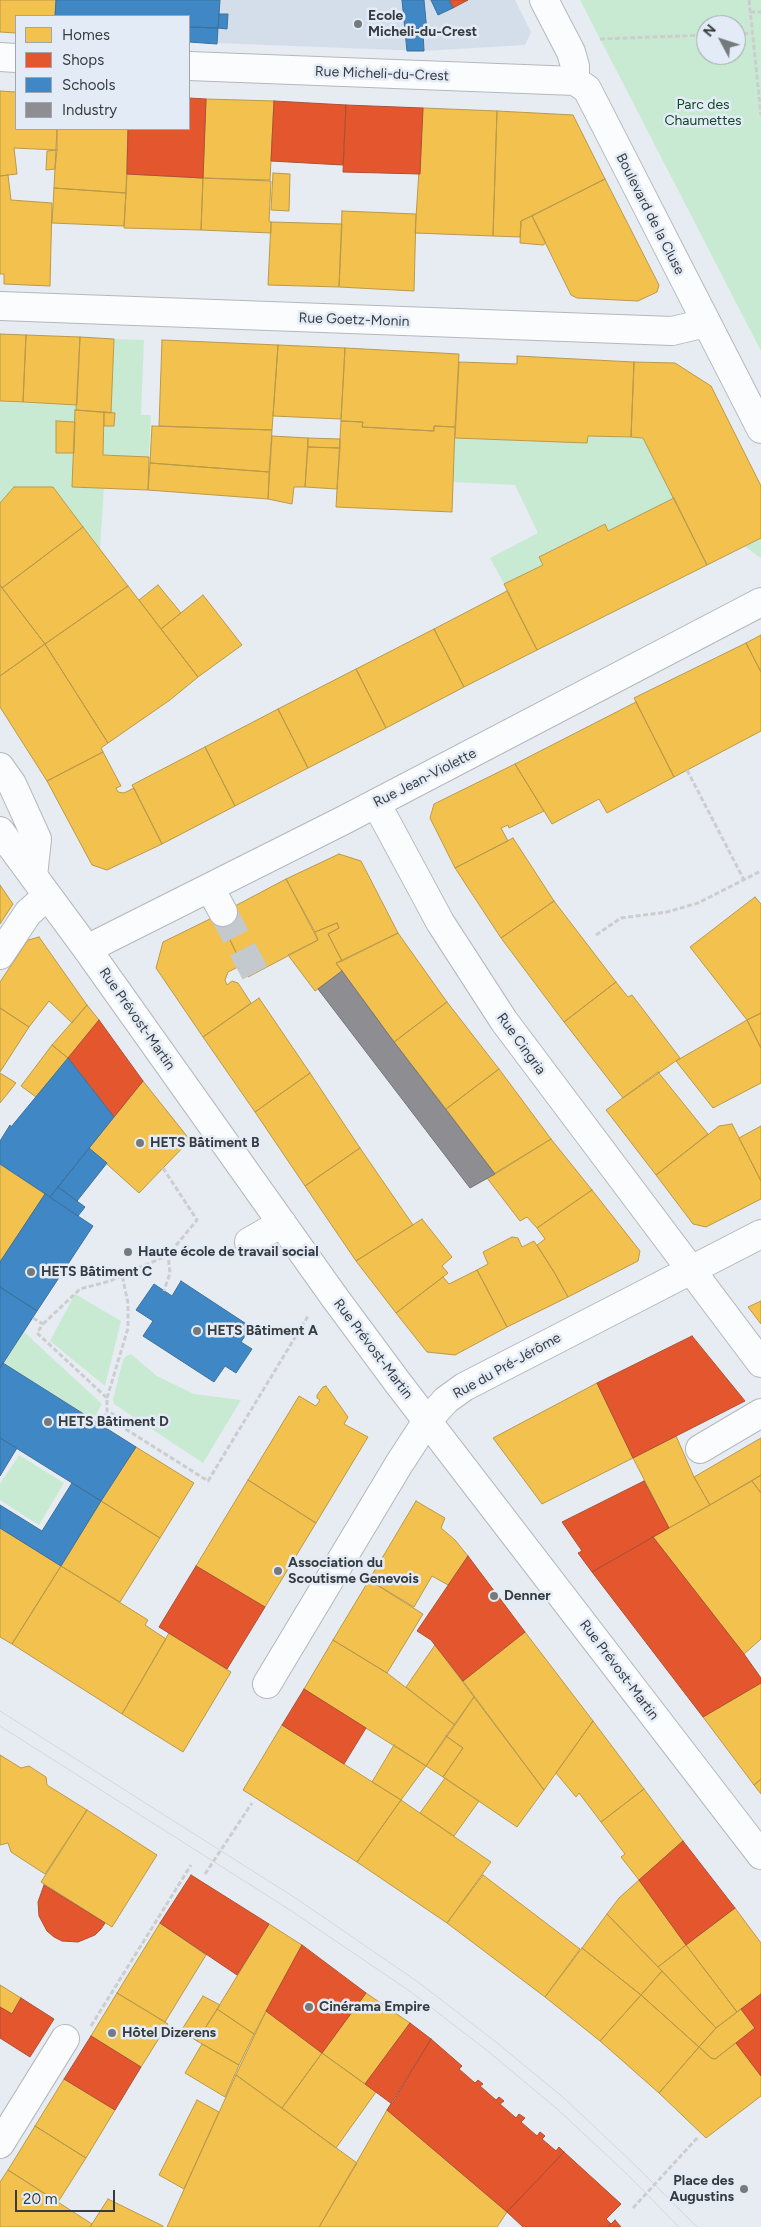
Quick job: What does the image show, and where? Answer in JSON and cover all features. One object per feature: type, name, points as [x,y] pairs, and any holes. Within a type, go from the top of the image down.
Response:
[{"type":"street","points":[[544,0],[564,38],[575,66],[576,81]]},
{"type":"street","points":[[0,57],[15,58]]},
{"type":"street","name":"Rue Micheli-du-Crest","points":[[190,66],[576,81]]},
{"type":"street","name":"Boulevard de la Cluse","points":[[576,81],[587,89],[761,429]]},
{"type":"street","name":"Rue Goetz-Monin","points":[[0,306],[672,331],[706,323]]},
{"type":"street","name":"Rue Jean-Violette","points":[[87,949],[376,803],[761,602]]},
{"type":"street","points":[[0,767],[12,784],[37,839],[40,886],[28,913],[0,956]]},
{"type":"street","name":"Rue Cingria","points":[[376,803],[440,922],[504,1021],[761,1362]]},
{"type":"street","name":"Rue Prévost-Martin","points":[[0,831],[87,949],[335,1298],[427,1421],[761,1855]]},
{"type":"street","points":[[210,888],[223,912]]},
{"type":"street","points":[[248,1242],[282,1222]]},
{"type":"street","name":"Rue du Pré-Jérôme","points":[[267,1684],[399,1464],[427,1421],[446,1400],[464,1387],[761,1234]]},
{"type":"street","points":[[700,1449],[761,1413]]},
{"type":"street","points":[[0,2144],[65,2039]]},
{"type":"path","points":[[749,0],[761,115]]},
{"type":"path","points":[[750,12],[761,12]]},
{"type":"path","points":[[746,33],[753,33]]},
{"type":"path","points":[[564,38],[696,35]]},
{"type":"path","points":[[687,770],[744,880]]},
{"type":"path","points":[[596,935],[621,918],[667,912],[698,903],[761,871]]},
{"type":"path","points":[[107,1398],[37,1334],[43,1324],[80,1289],[122,1275],[168,1254],[198,1220],[163,1168]]},
{"type":"path","points":[[164,1291],[170,1273],[168,1254]]},
{"type":"path","points":[[100,1425],[107,1410],[107,1398],[128,1328],[128,1303],[122,1275]]},
{"type":"path","points":[[107,1410],[116,1416],[124,1428],[208,1480],[311,1311]]},
{"type":"path","points":[[33,1318],[43,1324]]},
{"type":"path","points":[[205,1874],[252,1803]]},
{"type":"path","points":[[65,2039],[78,2047],[191,1865]]},
{"type":"path","points":[[633,2208],[698,2137]]},
{"type":"shaded area","name":"Ecole Micheli-du-Crest","points":[[56,0],[515,0],[531,32],[525,45],[424,51],[190,42],[190,15],[55,15]]},
{"type":"green space","name":"Parc des Chaumettes","points":[[580,0],[761,0],[761,351]]},
{"type":"green space","points":[[114,339],[144,340],[141,415],[151,415],[149,457],[103,455],[104,426],[114,426],[115,413],[111,413]]},
{"type":"green space","points":[[0,402],[77,405],[76,410],[104,487],[100,549],[53,487],[14,487],[0,503]]},
{"type":"green space","points":[[588,436],[643,438],[674,498],[608,531],[605,524],[543,565],[504,584],[490,558],[538,533],[515,485],[453,482],[455,438],[587,443]]},
{"type":"green space","points":[[761,538],[761,558],[744,546]]},
{"type":"green space","points":[[75,1294],[121,1321],[105,1386],[50,1341]]},
{"type":"green space","points":[[24,1332],[102,1404],[93,1420],[3,1363]]},
{"type":"green space","points":[[131,1354],[157,1376],[194,1394],[241,1400],[203,1463],[114,1404],[113,1399],[123,1360]]},
{"type":"green space","points":[[19,1455],[64,1483],[39,1525],[0,1500],[0,1484]]},
{"type":"building: Homes","points":[[0,0],[56,0],[55,15],[15,15],[15,33],[0,32]]},
{"type":"building: Homes","points":[[0,91],[15,92],[15,130],[57,130],[57,150],[14,148],[17,174],[0,176]]},
{"type":"building: Homes","points":[[206,99],[274,101],[270,180],[203,178]]},
{"type":"building: Homes","points":[[423,108],[497,111],[493,236],[415,233]]},
{"type":"building: Homes","points":[[497,111],[573,115],[605,179],[521,221],[520,237],[493,236]]},
{"type":"building: Homes","points":[[57,130],[128,130],[126,193],[54,188]]},
{"type":"building: Homes","points":[[57,150],[55,169],[46,170],[47,151]]},
{"type":"building: Homes","points":[[273,173],[290,174],[289,211],[271,210]]},
{"type":"building: Homes","points":[[127,174],[203,178],[201,230],[124,228]]},
{"type":"building: Homes","points":[[8,175],[11,200],[52,203],[50,286],[4,284],[4,274],[0,274],[0,176]]},
{"type":"building: Homes","points":[[203,178],[271,181],[269,221],[271,222],[271,233],[201,230]]},
{"type":"building: Homes","points":[[605,179],[659,285],[657,292],[638,301],[577,298],[571,295],[532,216]]},
{"type":"building: Homes","points":[[54,188],[126,193],[124,226],[52,223]]},
{"type":"building: Homes","points":[[342,211],[416,214],[414,291],[339,287]]},
{"type":"building: Homes","points":[[532,216],[546,243],[543,245],[520,243],[521,221]]},
{"type":"building: Homes","points":[[271,222],[342,224],[339,287],[268,285]]},
{"type":"building: Homes","points":[[0,334],[26,335],[23,402],[0,401]]},
{"type":"building: Homes","points":[[26,335],[80,337],[77,405],[23,402]]},
{"type":"building: Homes","points":[[80,337],[114,339],[111,413],[76,410]]},
{"type":"building: Homes","points":[[162,340],[278,345],[272,430],[159,426]]},
{"type":"building: Homes","points":[[278,345],[345,348],[341,419],[273,416]]},
{"type":"building: Homes","points":[[345,348],[459,354],[455,427],[434,426],[434,431],[362,427],[363,422],[341,421]]},
{"type":"building: Homes","points":[[517,356],[634,362],[631,437],[588,436],[587,443],[455,438],[459,362],[517,364]]},
{"type":"building: Homes","points":[[634,362],[675,363],[711,386],[761,486],[761,538],[707,565],[643,438],[631,437]]},
{"type":"building: Homes","points":[[75,410],[104,412],[103,455],[149,457],[148,490],[72,487]]},
{"type":"building: Homes","points":[[104,412],[115,413],[114,426],[104,426]]},
{"type":"building: Homes","points":[[56,421],[75,422],[74,453],[56,453]]},
{"type":"building: Homes","points":[[341,421],[363,422],[362,427],[434,431],[434,426],[455,427],[452,512],[336,507]]},
{"type":"building: Homes","points":[[152,426],[272,430],[269,472],[150,463]]},
{"type":"building: Homes","points":[[272,436],[308,438],[305,487],[294,487],[292,504],[268,499]]},
{"type":"building: Homes","points":[[308,438],[340,439],[340,448],[308,447]]},
{"type":"building: Homes","points":[[308,447],[340,448],[337,489],[305,487]]},
{"type":"building: Homes","points":[[150,463],[269,472],[268,499],[148,490]]},
{"type":"building: Homes","points":[[14,487],[53,487],[83,527],[2,588],[0,585],[0,503]]},
{"type":"building: Homes","points":[[674,498],[707,565],[537,650],[504,584],[543,565],[539,557],[605,524],[608,531]]},
{"type":"building: Homes","points":[[83,527],[128,586],[45,644],[2,588]]},
{"type":"building: Homes","points":[[0,585],[45,644],[0,676]]},
{"type":"building: Homes","points":[[158,585],[181,613],[161,629],[139,600]]},
{"type":"building: Homes","points":[[128,586],[198,677],[170,700],[108,743],[45,644]]},
{"type":"building: Homes","points":[[507,591],[537,650],[464,687],[434,629]]},
{"type":"building: Homes","points":[[203,595],[242,645],[198,677],[161,629]]},
{"type":"building: Homes","points":[[434,629],[464,687],[386,728],[356,669]]},
{"type":"building: Homes","points":[[761,635],[761,672],[746,643]]},
{"type":"building: Homes","points":[[746,643],[761,672],[761,731],[674,777],[634,698]]},
{"type":"building: Homes","points":[[45,644],[108,743],[101,748],[103,752],[47,781],[0,707],[0,676]]},
{"type":"building: Homes","points":[[356,669],[386,728],[308,768],[278,709]]},
{"type":"building: Homes","points":[[636,702],[674,777],[607,813],[599,799],[552,824],[515,764]]},
{"type":"building: Homes","points":[[278,709],[308,768],[235,806],[205,747]]},
{"type":"building: Homes","points":[[205,747],[235,806],[162,844],[132,785]]},
{"type":"building: Homes","points":[[103,752],[121,786],[116,788],[118,792],[124,793],[134,788],[162,844],[107,870],[92,865],[47,781]]},
{"type":"building: Homes","points":[[515,764],[544,811],[509,828],[508,825],[501,828],[508,841],[455,868],[430,818],[434,804]]},
{"type":"building: Homes","points":[[513,838],[554,901],[501,938],[455,868]]},
{"type":"building: Homes","points":[[339,854],[361,861],[398,933],[342,961],[328,934],[339,928],[337,923],[315,932],[286,879]]},
{"type":"building: Homes","points":[[286,879],[318,940],[248,977],[218,915]]},
{"type":"building: Homes","points":[[0,885],[13,904],[0,924]]},
{"type":"building: Homes","points":[[755,897],[761,904],[761,1013],[747,1020],[690,947]]},
{"type":"building: Homes","points":[[554,901],[616,982],[564,1022],[501,938]]},
{"type":"building: Homes","points":[[218,915],[242,965],[228,972],[225,980],[227,985],[232,981],[238,983],[251,1003],[203,1037],[156,968],[163,942]]},
{"type":"building: Homes","points":[[337,923],[339,928],[328,934],[342,961],[336,963],[342,971],[315,991],[288,955],[318,940],[315,932]]},
{"type":"building: Homes","points":[[398,933],[447,1002],[394,1042],[336,963]]},
{"type":"building: Homes","points":[[39,937],[87,1005],[72,1023],[49,1001],[29,1027],[0,1008],[0,982],[28,940]]},
{"type":"building: Homes","points":[[616,982],[628,997],[632,995],[680,1058],[623,1098],[564,1022]]},
{"type":"building: Homes","points":[[259,998],[310,1073],[255,1112],[203,1037]]},
{"type":"building: Homes","points":[[447,1002],[499,1069],[446,1109],[394,1042]]},
{"type":"building: Homes","points":[[87,1005],[99,1020],[68,1058],[52,1045]]},
{"type":"building: Homes","points":[[0,1008],[29,1027],[0,1072]]},
{"type":"building: Homes","points":[[761,1013],[761,1048],[747,1020]]},
{"type":"building: Homes","points":[[747,1020],[761,1048],[761,1083],[713,1108],[676,1061]]},
{"type":"building: Homes","points":[[52,1045],[68,1058],[36,1097],[21,1086]]},
{"type":"building: Homes","points":[[499,1069],[551,1139],[495,1174],[446,1109]]},
{"type":"building: Homes","points":[[658,1072],[708,1134],[656,1175],[606,1110]]},
{"type":"building: Homes","points":[[0,1073],[16,1083],[0,1103]]},
{"type":"building: Homes","points":[[310,1073],[360,1148],[305,1186],[255,1112]]},
{"type":"building: Homes","name":"HETS Bâtiment B","points":[[143,1081],[190,1140],[139,1193],[89,1148]]},
{"type":"building: Homes","points":[[732,1124],[761,1181],[761,1199],[706,1227],[693,1224],[656,1175],[719,1126]]},
{"type":"building: Homes","points":[[761,1126],[761,1181],[739,1138]]},
{"type":"building: Homes","points":[[551,1139],[592,1190],[537,1228],[527,1217],[520,1221],[487,1178]]},
{"type":"building: Homes","points":[[360,1148],[413,1225],[356,1261],[305,1186]]},
{"type":"building: Homes","points":[[0,1164],[45,1194],[0,1262]]},
{"type":"building: Homes","points":[[592,1190],[640,1251],[638,1261],[568,1297],[537,1245],[545,1239],[537,1228]]},
{"type":"building: Homes","points":[[422,1219],[452,1257],[442,1266],[448,1273],[396,1313],[356,1261]]},
{"type":"building: Homes","points":[[512,1237],[518,1238],[522,1247],[534,1241],[568,1297],[507,1327],[477,1270],[488,1264],[483,1252]]},
{"type":"building: Homes","points":[[477,1270],[507,1327],[455,1355],[427,1352],[396,1313],[443,1277],[449,1284]]},
{"type":"building: Homes","points":[[761,1301],[761,1324],[748,1307]]},
{"type":"building: Homes","points":[[597,1383],[633,1458],[542,1504],[493,1438]]},
{"type":"building: Homes","points":[[326,1386],[348,1417],[344,1424],[368,1437],[316,1523],[248,1480],[299,1396],[316,1406],[320,1400],[317,1398],[317,1395]]},
{"type":"building: Homes","points":[[676,1436],[694,1477],[710,1505],[669,1528],[633,1458]]},
{"type":"building: Homes","points":[[761,1438],[761,1475],[710,1505],[694,1477]]},
{"type":"building: Homes","points":[[136,1447],[194,1483],[160,1538],[101,1501]]},
{"type":"building: Homes","points":[[761,1475],[761,1493],[752,1481]]},
{"type":"building: Homes","points":[[248,1480],[316,1523],[265,1607],[196,1566]]},
{"type":"building: Homes","points":[[752,1481],[761,1493],[761,1639],[744,1654],[653,1537]]},
{"type":"building: Homes","points":[[101,1501],[160,1538],[120,1602],[61,1566]]},
{"type":"building: Homes","points":[[416,1501],[445,1518],[441,1528],[455,1540],[468,1556],[448,1585],[432,1576],[414,1607],[369,1580]]},
{"type":"building: Homes","points":[[0,1528],[61,1566],[12,1644],[0,1637]]},
{"type":"building: Homes","points":[[61,1566],[148,1620],[145,1625],[166,1639],[122,1714],[12,1644]]},
{"type":"building: Homes","points":[[369,1580],[423,1614],[387,1673],[333,1640]]},
{"type":"building: Homes","points":[[525,1632],[593,1721],[544,1790],[463,1681]]},
{"type":"building: Homes","points":[[169,1633],[231,1672],[183,1752],[122,1714]]},
{"type":"building: Homes","points":[[333,1640],[387,1673],[455,1725],[426,1766],[304,1689]]},
{"type":"building: Homes","points":[[435,1645],[474,1697],[455,1725],[406,1687]]},
{"type":"building: Homes","points":[[761,1683],[761,1779],[754,1785],[703,1717]]},
{"type":"building: Homes","points":[[474,1697],[544,1790],[517,1827],[443,1777],[463,1748],[446,1736]]},
{"type":"building: Homes","points":[[593,1721],[644,1789],[601,1822],[579,1793],[576,1797],[556,1773]]},
{"type":"building: Homes","points":[[282,1725],[401,1800],[357,1862],[243,1790]]},
{"type":"building: Homes","points":[[446,1736],[463,1748],[443,1777],[426,1766]]},
{"type":"building: Homes","points":[[394,1745],[426,1766],[401,1800],[372,1782]]},
{"type":"building: Homes","points":[[0,1755],[21,1768],[29,1766],[46,1777],[47,1785],[87,1810],[45,1874],[11,1852],[8,1843],[0,1845]]},
{"type":"building: Homes","points":[[445,1778],[479,1801],[454,1836],[420,1813]]},
{"type":"building: Homes","points":[[761,1779],[761,1794],[754,1785]]},
{"type":"building: Homes","points":[[644,1789],[683,1841],[639,1880],[621,1857],[625,1854],[601,1822]]},
{"type":"building: Homes","points":[[401,1800],[491,1862],[447,1923],[357,1862]]},
{"type":"building: Homes","points":[[87,1810],[157,1855],[112,1927],[41,1882]]},
{"type":"building: Homes","points":[[483,1875],[580,1949],[545,1997],[447,1923]]},
{"type":"building: Homes","points":[[639,1880],[686,1945],[658,1967],[607,1914],[619,1898]]},
{"type":"building: Homes","points":[[735,1908],[761,1943],[761,1994],[737,2012],[686,1945]]},
{"type":"building: Homes","points":[[607,1914],[662,1971],[641,1995],[582,1948]]},
{"type":"building: Homes","points":[[160,1923],[206,1955],[165,2022],[117,1993]]},
{"type":"building: Homes","points":[[269,1924],[302,1945],[254,2034],[217,2009]]},
{"type":"building: Homes","points":[[686,1945],[737,2012],[716,2028],[658,1967]]},
{"type":"building: Homes","points":[[582,1948],[641,1995],[600,2041],[545,1997]]},
{"type":"building: Homes","points":[[662,1971],[716,2028],[699,2047],[641,1995]]},
{"type":"building: Homes","points":[[0,1985],[21,1998],[12,2014],[0,2007]]},
{"type":"building: Homes","points":[[117,1993],[168,2024],[141,2067],[91,2036]]},
{"type":"building: Homes","points":[[366,1993],[410,2023],[365,2084],[322,2053]]},
{"type":"building: Homes","points":[[641,1995],[699,2047],[659,2093],[600,2041]]},
{"type":"building: Homes","points":[[203,1996],[220,2005],[197,2041],[181,2031]]},
{"type":"building: Homes","points":[[217,2009],[254,2034],[239,2065],[197,2041]]},
{"type":"building: Homes","points":[[741,2009],[755,2028],[715,2059],[711,2058],[699,2047],[716,2028]]},
{"type":"building: Homes","points":[[266,2011],[322,2053],[282,2108],[236,2075]]},
{"type":"building: Homes","points":[[736,2043],[761,2076],[761,2096],[706,2138],[659,2093],[699,2047],[711,2058],[715,2059]]},
{"type":"building: Homes","points":[[202,2044],[239,2065],[225,2097],[185,2073]]},
{"type":"building: Homes","points":[[322,2053],[376,2092],[336,2148],[282,2108]]},
{"type":"building: Homes","points":[[236,2075],[357,2163],[319,2227],[167,2227]]},
{"type":"building: Homes","points":[[64,2079],[115,2110],[86,2158],[35,2126]]},
{"type":"building: Homes","points":[[197,2100],[219,2112],[184,2189],[159,2175]]},
{"type":"building: Homes","points":[[387,2110],[507,2212],[497,2227],[319,2227]]},
{"type":"building: Homes","points":[[35,2126],[86,2158],[58,2202],[8,2170]]},
{"type":"building: Homes","points":[[8,2170],[92,2224],[90,2227],[0,2227],[0,2182]]},
{"type":"building: Homes","points":[[108,2199],[163,2226],[163,2227],[90,2227]]},
{"type":"building: Shops","points":[[449,0],[468,0],[453,8]]},
{"type":"building: Shops","points":[[190,98],[206,99],[203,178],[127,174],[128,130],[190,130]]},
{"type":"building: Shops","points":[[274,101],[346,105],[343,165],[271,161]]},
{"type":"building: Shops","points":[[346,105],[423,108],[420,174],[343,172]]},
{"type":"building: Shops","points":[[99,1020],[143,1081],[114,1117],[68,1058]]},
{"type":"building: Shops","points":[[692,1336],[745,1401],[633,1458],[597,1383]]},
{"type":"building: Shops","points":[[644,1481],[669,1528],[592,1572],[578,1553],[582,1551],[562,1522]]},
{"type":"building: Shops","points":[[653,1537],[761,1678],[761,1683],[703,1717],[592,1572]]},
{"type":"building: Shops","points":[[468,1556],[525,1632],[463,1681],[431,1640],[417,1631]]},
{"type":"building: Shops","points":[[196,1566],[265,1607],[227,1669],[159,1627]]},
{"type":"building: Shops","points":[[304,1689],[366,1728],[344,1764],[282,1725]]},
{"type":"building: Shops","points":[[683,1841],[735,1908],[686,1945],[639,1880]]},
{"type":"building: Shops","points":[[191,1875],[269,1924],[237,1975],[160,1923]]},
{"type":"building: Shops","points":[[44,1885],[105,1923],[101,1929],[95,1935],[78,1942],[62,1941],[54,1937],[47,1931],[39,1916],[38,1902]]},
{"type":"building: Shops","points":[[302,1945],[366,1993],[322,2053],[266,2011]]},
{"type":"building: Shops","points":[[761,1994],[761,2076],[736,2043],[755,2028],[741,2009]]},
{"type":"building: Shops","points":[[21,1998],[54,2019],[30,2057],[0,2038],[0,2007],[12,2014]]},
{"type":"building: Shops","points":[[410,2023],[431,2039],[392,2104],[365,2084]]},
{"type":"building: Shops","points":[[91,2036],[141,2067],[115,2110],[64,2079]]},
{"type":"building: Shops","points":[[431,2039],[462,2066],[459,2069],[475,2083],[478,2080],[483,2084],[480,2086],[496,2100],[499,2097],[504,2101],[500,2104],[516,2118],[519,2114],[525,2118],[521,2122],[537,2136],[540,2132],[545,2136],[542,2139],[556,2151],[559,2147],[564,2152],[507,2212],[387,2110]]},
{"type":"building: Shops","points":[[564,2152],[621,2204],[606,2219],[611,2224],[607,2227],[523,2227],[507,2212]]},
{"type":"building: Shops","points":[[615,2220],[621,2227],[607,2227],[611,2224]]},
{"type":"building: Schools","points":[[56,0],[220,0],[218,28],[190,27],[190,15],[55,15]]},
{"type":"building: Schools","points":[[402,0],[424,0],[427,32],[423,32],[424,51],[407,51]]},
{"type":"building: Schools","points":[[431,0],[449,0],[453,8],[438,15]]},
{"type":"building: Schools","points":[[219,14],[228,14],[227,29],[218,28]]},
{"type":"building: Schools","points":[[190,27],[218,28],[217,44],[190,42]]},
{"type":"building: Schools","points":[[68,1058],[114,1117],[50,1197],[0,1164],[0,1141],[10,1125],[11,1127]]},
{"type":"building: Schools","points":[[89,1148],[107,1163],[77,1201],[58,1187]]},
{"type":"building: Schools","points":[[58,1187],[85,1207],[78,1216],[50,1197]]},
{"type":"building: Schools","name":"HETS Bâtiment C","points":[[45,1194],[93,1226],[37,1311],[0,1287],[0,1262]]},
{"type":"building: Schools","name":"HETS Bâtiment A","points":[[181,1281],[251,1327],[241,1342],[252,1349],[236,1373],[225,1366],[214,1382],[143,1336],[153,1321],[136,1310],[154,1284],[172,1296]]},
{"type":"building: Schools","points":[[0,1287],[37,1311],[0,1368]]},
{"type":"building: Schools","name":"HETS Bâtiment D","points":[[3,1363],[136,1447],[101,1501],[0,1438],[0,1368]]},
{"type":"building: Schools","points":[[0,1438],[17,1448],[0,1476]]},
{"type":"building: Schools","points":[[72,1483],[101,1501],[61,1566],[0,1528],[0,1505],[42,1531]]},
{"type":"building: Industry","points":[[342,971],[495,1174],[470,1188],[318,989]]},
{"type":"tunnel","points":[[223,912],[255,973]]},
{"type":"tram line","points":[[0,1711],[297,1899],[418,1982],[496,2042],[565,2099],[697,2227]]},
{"type":"tram line","points":[[0,1726],[290,1910],[411,1992],[489,2052],[556,2108],[628,2175],[679,2227]]},
{"type":"place","name":"Ecole Micheli-du-Crest","points":[[358,24]]},
{"type":"place","name":"HETS Bâtiment B","points":[[140,1143]]},
{"type":"place","name":"Haute école de travail social","points":[[128,1252]]},
{"type":"place","name":"HETS Bâtiment C","points":[[31,1272]]},
{"type":"place","name":"HETS Bâtiment A","points":[[197,1331]]},
{"type":"place","name":"HETS Bâtiment D","points":[[48,1422]]},
{"type":"place","name":"Association du Scoutisme Genevois","points":[[278,1571]]},
{"type":"place","name":"Denner","points":[[494,1596]]},
{"type":"place","name":"Cinérama Empire","points":[[309,2007]]},
{"type":"place","name":"Hôtel Dizerens","points":[[112,2033]]},
{"type":"place","name":"Place des Augustins","points":[[744,2189]]}]
